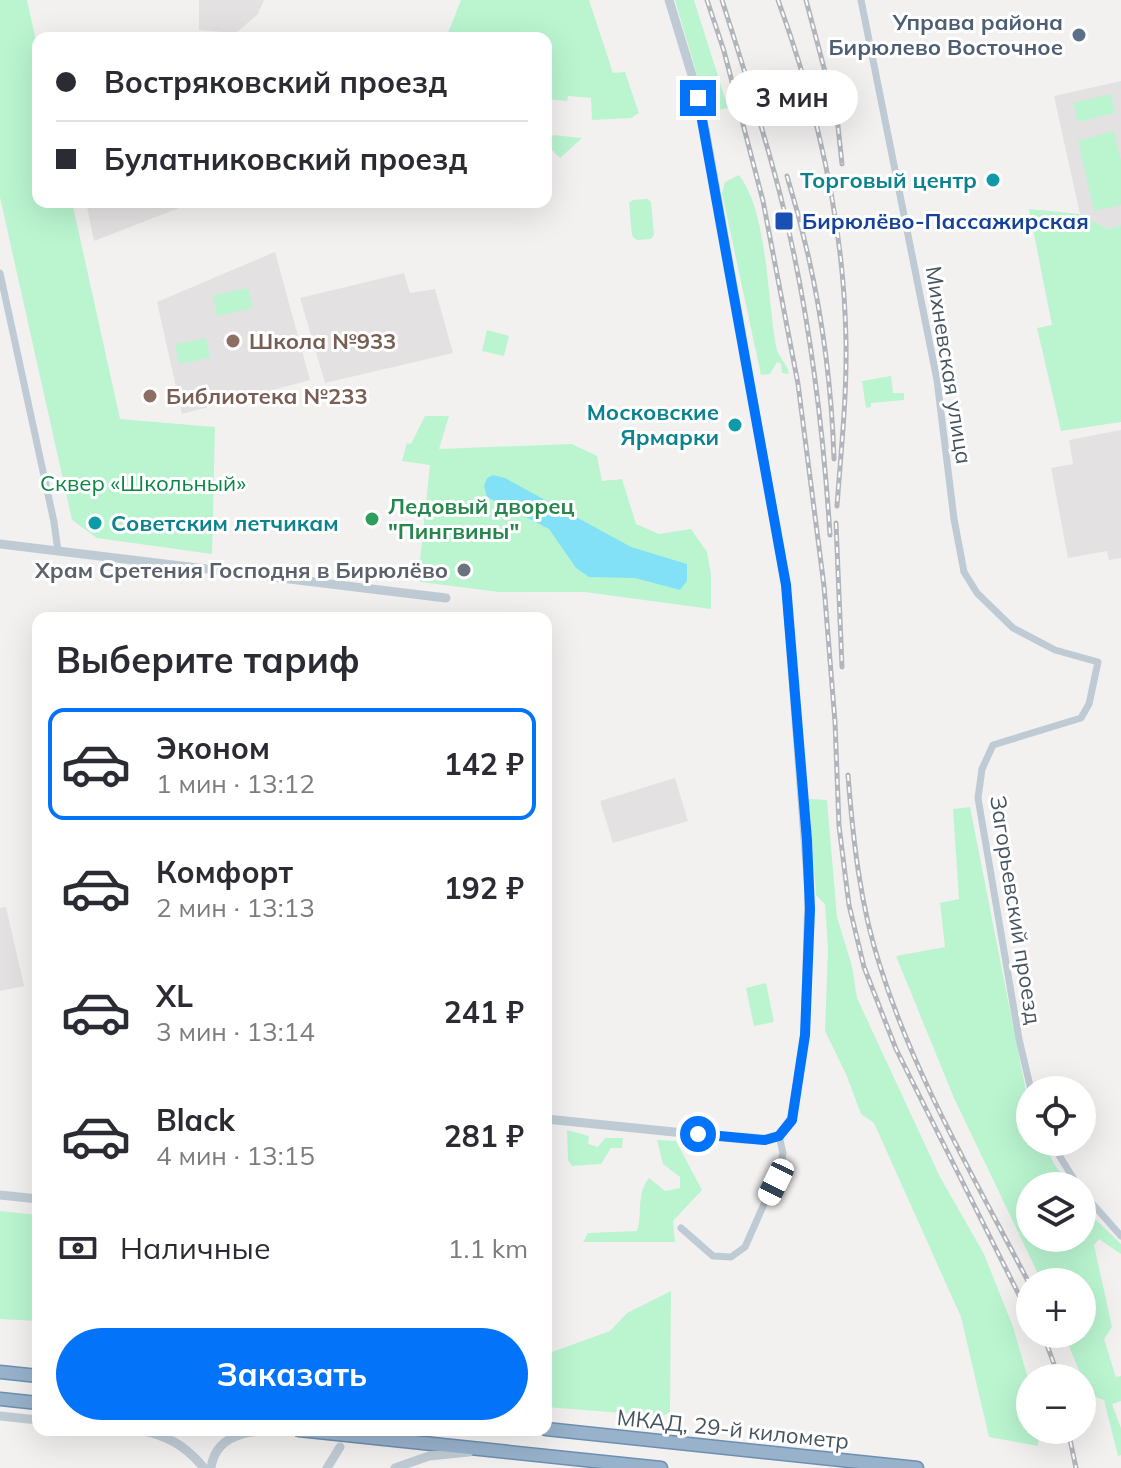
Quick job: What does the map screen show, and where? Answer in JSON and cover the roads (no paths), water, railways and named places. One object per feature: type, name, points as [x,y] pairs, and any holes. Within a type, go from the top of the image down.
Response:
[{"type":"highway","points":[[0,1372],[32,1375]]},
{"type":"highway","points":[[0,1399],[32,1402]]},
{"type":"highway","name":"МКАД, 29-й километр","points":[[552,1430],[917,1468]]},
{"type":"highway","points":[[357,1436],[661,1468]]},
{"type":"street","points":[[669,0],[705,129],[765,461],[787,602],[807,840],[809,940],[805,1035],[796,1103],[789,1126],[780,1140],[782,1161],[776,1182],[745,1247],[731,1257],[713,1256],[681,1228]]},
{"type":"street","name":"Михневская улица","points":[[861,0],[937,380],[954,519],[964,572],[977,593],[1013,628],[1055,650],[1098,662]]},
{"type":"street","points":[[0,273],[58,551]]},
{"type":"street","points":[[0,544],[446,598]]},
{"type":"street","name":"Загорьевский проезд","points":[[1028,1076],[1010,990],[978,786],[993,745],[1081,718],[1089,704],[1098,662]]},
{"type":"street","points":[[552,1120],[780,1140]]},
{"type":"street","points":[[0,1195],[32,1198]]},
{"type":"street","points":[[1096,1208],[1121,1236]]},
{"type":"street","points":[[0,1416],[32,1419]]},
{"type":"street","points":[[163,1436],[179,1444],[204,1468]]},
{"type":"street","points":[[211,1468],[218,1449],[238,1436]]},
{"type":"street","points":[[327,1468],[340,1447]]},
{"type":"street","points":[[395,1468],[429,1456],[492,1450]]},
{"type":"water","points":[[493,475],[505,478],[631,547],[687,564],[687,581],[680,590],[635,578],[589,577],[576,568],[549,529],[487,497],[484,486],[487,478]]},
{"type":"railway","points":[[707,0],[724,51],[763,201],[798,384],[824,586],[835,722],[839,826],[849,905],[864,967],[896,1049],[1016,1289]]},
{"type":"railway","points":[[722,0],[791,239],[819,408],[830,535]]},
{"type":"railway","points":[[778,0],[817,125],[840,253],[846,362],[837,506]]},
{"type":"railway","points":[[806,0],[837,117],[842,164]]},
{"type":"railway","points":[[787,176],[806,245],[820,316],[834,459]]},
{"type":"railway","points":[[836,523],[842,667]]},
{"type":"railway","points":[[848,775],[862,896],[894,1008],[948,1128],[1021,1268]]},
{"type":"railway","points":[[1048,1348],[1054,1364]]},
{"type":"railway","points":[[1071,1444],[1076,1468]]},
{"type":"place","name":"Управа района Бирюлево Восточное","points":[[1079,35]]},
{"type":"place","name":"Торговый центр","points":[[993,180]]},
{"type":"place","name":"Бирюлёво-Пассажирская","points":[[784,221]]},
{"type":"place","name":"Школа №933","points":[[233,341]]},
{"type":"place","name":"Библиотека №233","points":[[150,396]]},
{"type":"place","name":"Московские Ярмарки","points":[[735,425]]},
{"type":"place","name":"Ледовый дворец \"Пингвины\"","points":[[372,519]]},
{"type":"place","name":"Cоветским летчикам","points":[[95,523]]},
{"type":"place","name":"Храм Сретения Господня в Бирюлёво","points":[[464,570]]},
{"type":"park label","name":"Сквер «Школьный»","points":[[143,483]]}]
